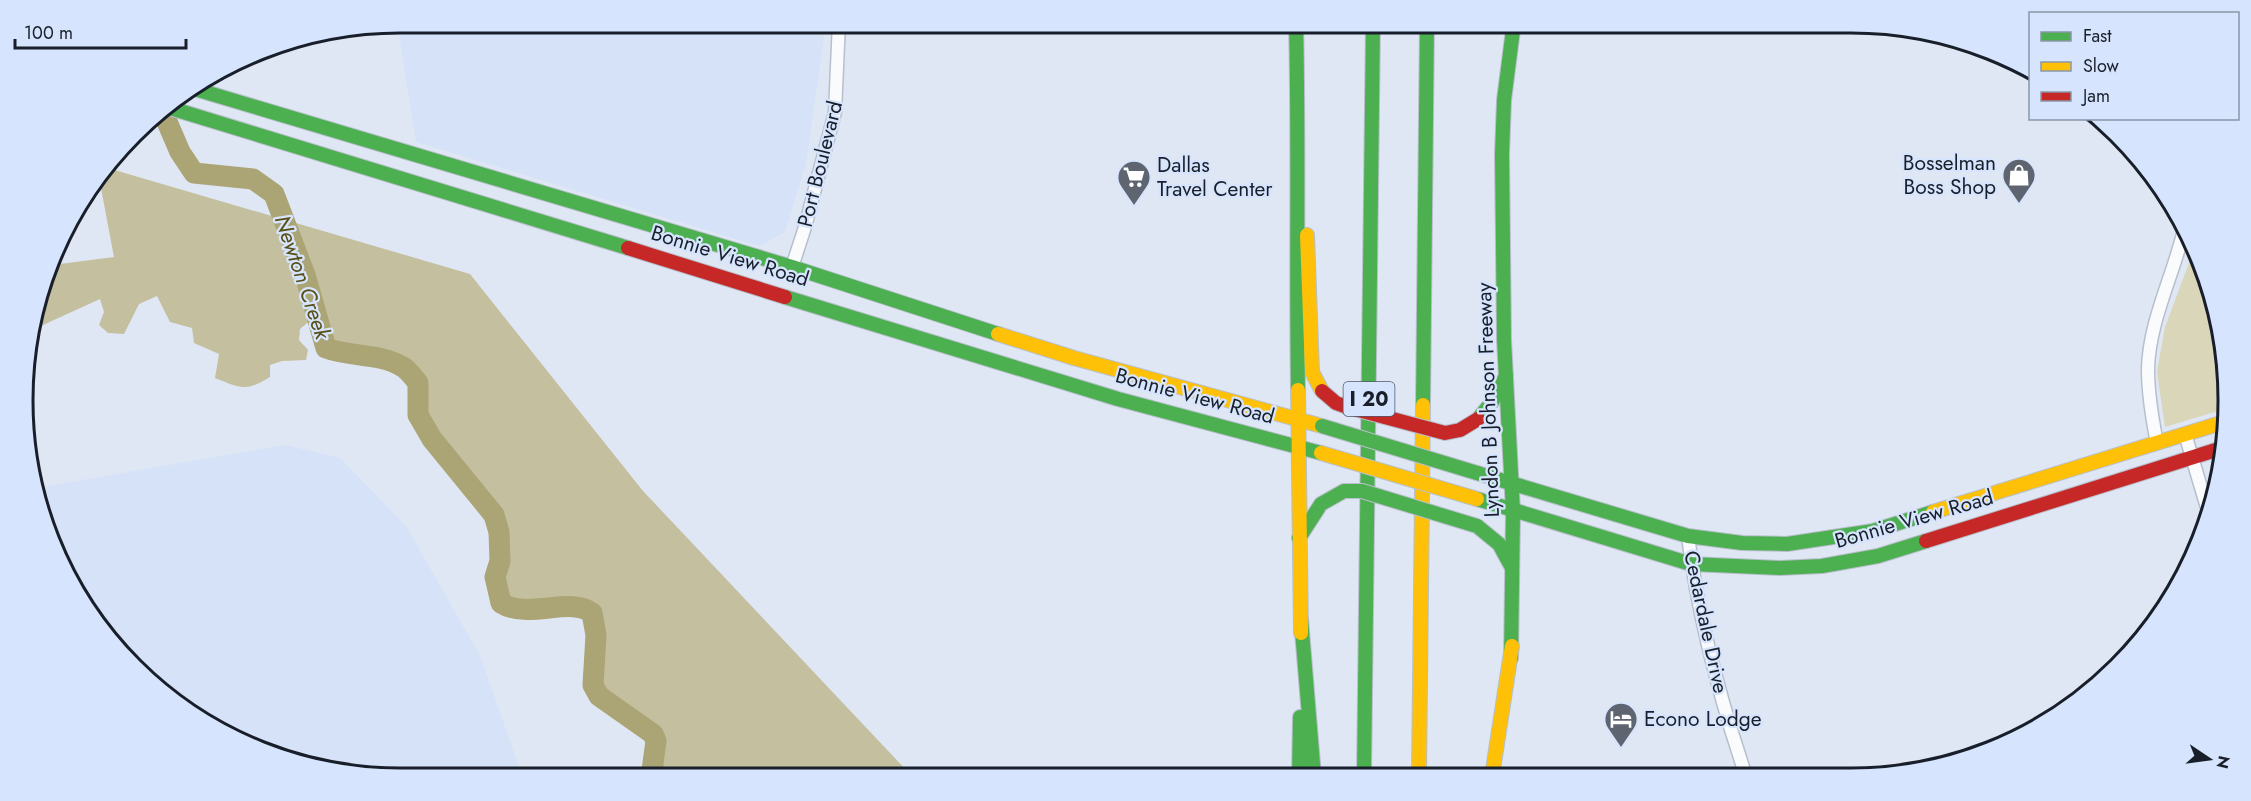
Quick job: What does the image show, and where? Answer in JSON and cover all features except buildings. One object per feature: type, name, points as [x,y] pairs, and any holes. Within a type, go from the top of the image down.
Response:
[{"type":"main road","points":[[1296,33],[1299,137],[1296,256],[1301,619],[1299,768]]},
{"type":"main road","name":"I 20","points":[[1364,768],[1373,33]]},
{"type":"main road","name":"I 20","points":[[1419,768],[1427,33]]},
{"type":"main road","name":"Lyndon B Johnson Freeway","points":[[1503,768],[1512,646],[1513,571],[1503,126],[1513,33]]},
{"type":"main road","name":"Bonnie View Road","points":[[202,91],[788,281],[1118,399],[1298,445],[1691,564],[1780,568],[1822,566],[1878,556],[2215,450]]},
{"type":"main road","name":"Bonnie View Road","points":[[177,109],[788,281],[1298,418],[1688,536],[1742,543],[1787,544],[1847,536],[1881,528],[2217,424]]},
{"type":"main road","points":[[1299,137],[1307,235],[1312,372],[1322,391],[1336,403],[1347,407],[1445,433],[1460,430],[1478,419],[1492,402],[1507,375]]},
{"type":"main road","points":[[1118,399],[1124,373]]},
{"type":"main road","points":[[1299,538],[1321,504],[1344,491],[1362,491],[1477,526],[1499,544],[1513,571]]},
{"type":"main road","points":[[1878,556],[1881,528]]},
{"type":"main road","points":[[1301,619],[1313,768]]},
{"type":"main road","points":[[1493,768],[1512,646]]},
{"type":"street","name":"Port Boulevard","points":[[788,281],[805,227],[835,112],[839,33]]},
{"type":"street","points":[[2157,442],[2149,402],[2148,367],[2158,316],[2181,240]]},
{"type":"street","points":[[2185,434],[2204,498]]},
{"type":"street","name":"Cedardale Drive","points":[[1688,536],[1691,564],[1728,722],[1743,768]]},
{"type":"shaded area","points":[[399,33],[825,33],[806,163],[785,232],[759,246],[416,142]]},
{"type":"shaded area","points":[[115,170],[470,274],[643,491],[904,768],[648,768],[652,728],[595,680],[583,677],[592,635],[579,600],[511,605],[494,592],[494,529],[487,513],[428,442],[414,418],[415,401],[409,385],[393,359],[331,348],[322,339],[313,318],[300,329],[299,340],[308,350],[306,360],[282,361],[270,365],[270,377],[255,385],[243,387],[215,378],[219,354],[194,343],[192,328],[170,322],[157,296],[139,304],[124,334],[108,333],[99,325],[104,312],[100,299],[41,326],[60,264],[114,257],[101,188]]},
{"type":"shaded area","points":[[2190,260],[2211,329],[2217,376],[2218,411],[2165,427],[2157,372],[2165,327]]},
{"type":"shaded area","points":[[285,445],[340,458],[406,526],[480,656],[519,768],[400,768],[353,765],[282,748],[217,719],[158,677],[124,643],[109,624],[95,605],[71,563],[53,519],[44,487]]},
{"type":"waterway","name":"Newton Creek","points":[[165,118],[180,152],[194,173],[253,179],[274,194],[305,275],[326,348],[392,362],[406,369],[418,383],[418,415],[432,439],[494,515],[499,532],[500,561],[495,577],[501,603],[512,608],[524,609],[583,608],[592,613],[596,635],[593,685],[599,696],[653,734],[656,741],[652,768]]},
{"type":"traffic: fast","points":[[1296,33],[1298,390]]},
{"type":"traffic: fast","points":[[1364,768],[1373,33]]},
{"type":"traffic: fast","points":[[1423,405],[1427,33]]},
{"type":"traffic: fast","points":[[1511,658],[1513,511],[1504,340],[1502,154],[1504,100],[1513,33]]},
{"type":"traffic: fast","points":[[202,91],[792,267],[998,334]]},
{"type":"traffic: fast","points":[[176,110],[628,248]]},
{"type":"traffic: fast","points":[[785,297],[1118,399],[1321,453]]},
{"type":"traffic: fast","points":[[1478,419],[1492,402],[1506,376]]},
{"type":"traffic: fast","points":[[1322,426],[1477,473]]},
{"type":"traffic: fast","points":[[1477,473],[1688,536],[1742,543],[1787,544],[1873,531],[1933,512]]},
{"type":"traffic: fast","points":[[1321,504],[1344,491],[1362,491],[1477,526]]},
{"type":"traffic: fast","points":[[1477,499],[1691,564],[1780,568],[1822,566],[1878,556],[1926,541]]},
{"type":"traffic: fast","points":[[1299,538],[1321,504]]},
{"type":"traffic: fast","points":[[1477,526],[1499,544],[1511,566]]},
{"type":"traffic: fast","points":[[1301,619],[1313,768]]},
{"type":"traffic: fast","points":[[1299,768],[1300,717]]},
{"type":"traffic: slow","points":[[1307,235],[1312,372],[1322,391]]},
{"type":"traffic: slow","points":[[998,334],[1074,358],[1322,426]]},
{"type":"traffic: slow","points":[[1298,390],[1301,633]]},
{"type":"traffic: slow","points":[[1419,768],[1423,405]]},
{"type":"traffic: slow","points":[[1933,512],[2217,424]]},
{"type":"traffic: slow","points":[[1321,453],[1477,499]]},
{"type":"traffic: slow","points":[[1493,768],[1512,646]]},
{"type":"traffic: jam","points":[[628,248],[785,297]]},
{"type":"traffic: jam","points":[[1322,391],[1336,403],[1347,407],[1445,433],[1460,430],[1478,419]]},
{"type":"traffic: jam","points":[[1926,541],[2215,450]]},
{"type":"place","name":"Bosselman Boss Shop","points":[[2019,204]]},
{"type":"place","name":"Dallas Travel Center","points":[[1134,206]]},
{"type":"place","name":"Econo Lodge","points":[[1621,748]]}]
